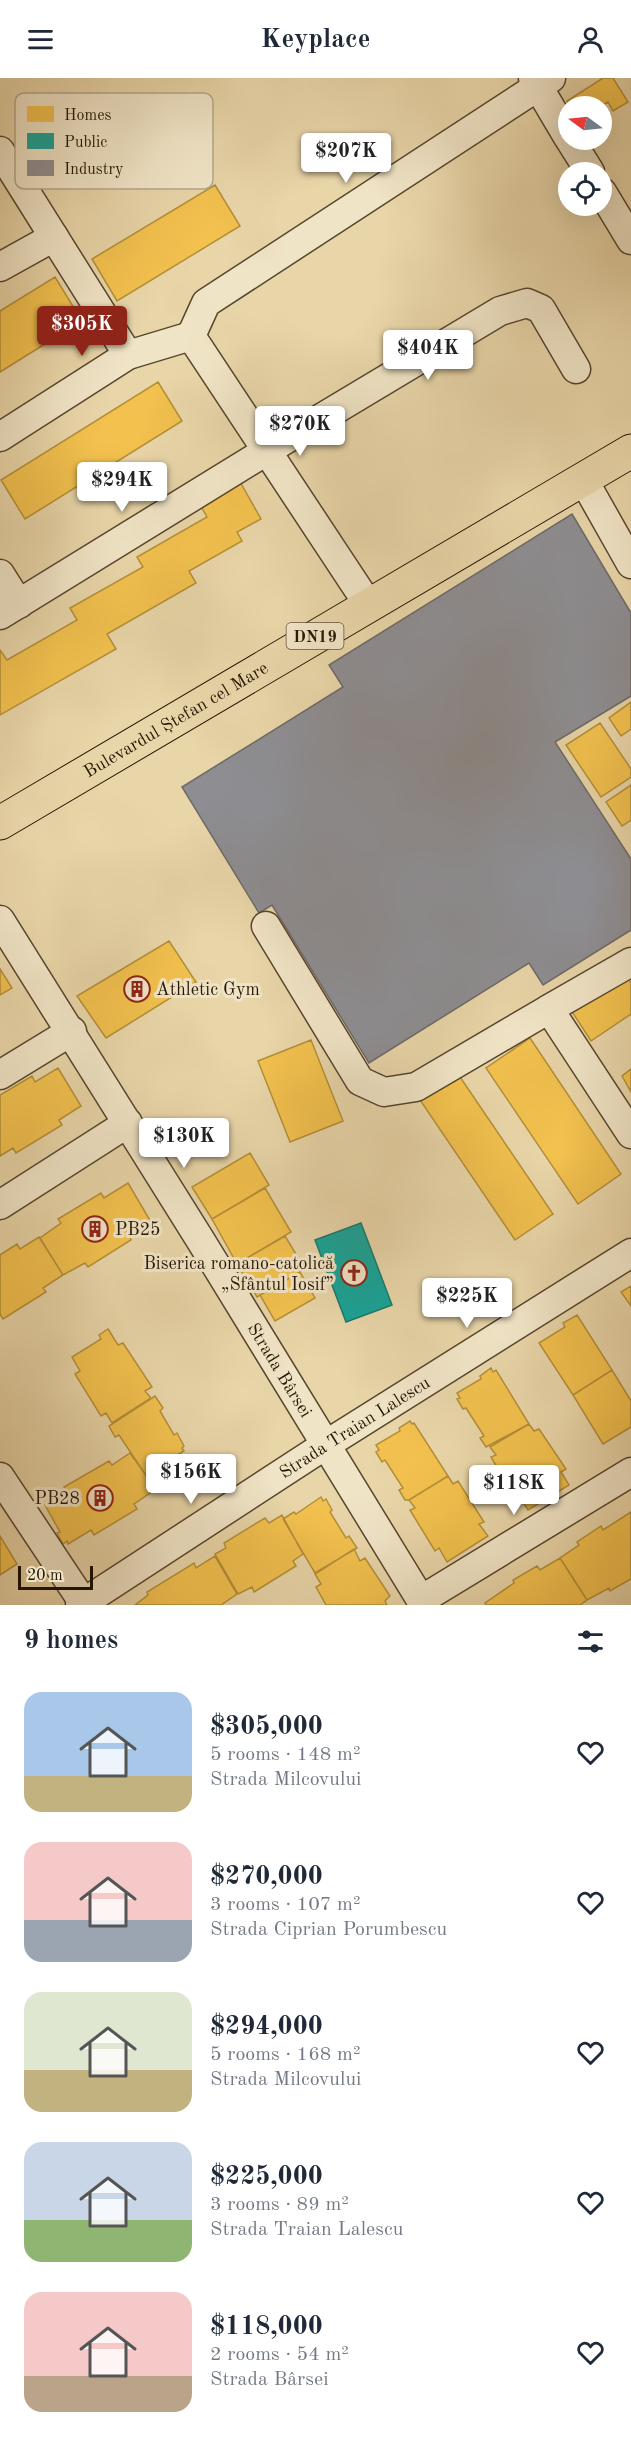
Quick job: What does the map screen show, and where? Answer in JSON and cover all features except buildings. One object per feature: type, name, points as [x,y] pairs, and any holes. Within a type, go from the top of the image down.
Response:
[{"type":"main road","name":"Bulevardul Ștefan cel Mare","points":[[0,823],[631,451]]},
{"type":"street","points":[[0,437],[128,355],[191,336],[206,303],[540,81],[558,116]]},
{"type":"street","points":[[0,151],[15,175]]},
{"type":"street","points":[[24,189],[128,355]]},
{"type":"street","points":[[612,209],[631,240]]},
{"type":"street","points":[[0,267],[54,237]]},
{"type":"street","points":[[0,574],[9,610],[268,450],[500,311],[527,303],[541,309],[576,369]]},
{"type":"street","points":[[191,336],[368,604]]},
{"type":"street","points":[[583,479],[631,564]]},
{"type":"street","name":"Strada Bârsei","points":[[0,920],[72,1031],[423,1602]]},
{"type":"street","points":[[266,926],[360,1081],[384,1092],[416,1086],[631,962]]},
{"type":"street","points":[[549,1009],[631,1134]]},
{"type":"street","points":[[0,1075],[72,1031]]},
{"type":"street","points":[[0,1205],[129,1124]]},
{"type":"street","name":"Strada Traian Lalescu","points":[[83,1604],[327,1444],[631,1253]]},
{"type":"street","points":[[423,1602],[631,1472]]},
{"type":"street","points":[[0,1477],[83,1604]]},
{"type":"place","name":"Athletic Gym","points":[[137,989]]},
{"type":"place","name":"PB25","points":[[95,1229]]},
{"type":"place","name":"Biserica romano-catolică „Sfântul Iosif”","points":[[354,1273]]},
{"type":"place","name":"PB28","points":[[100,1498]]}]
